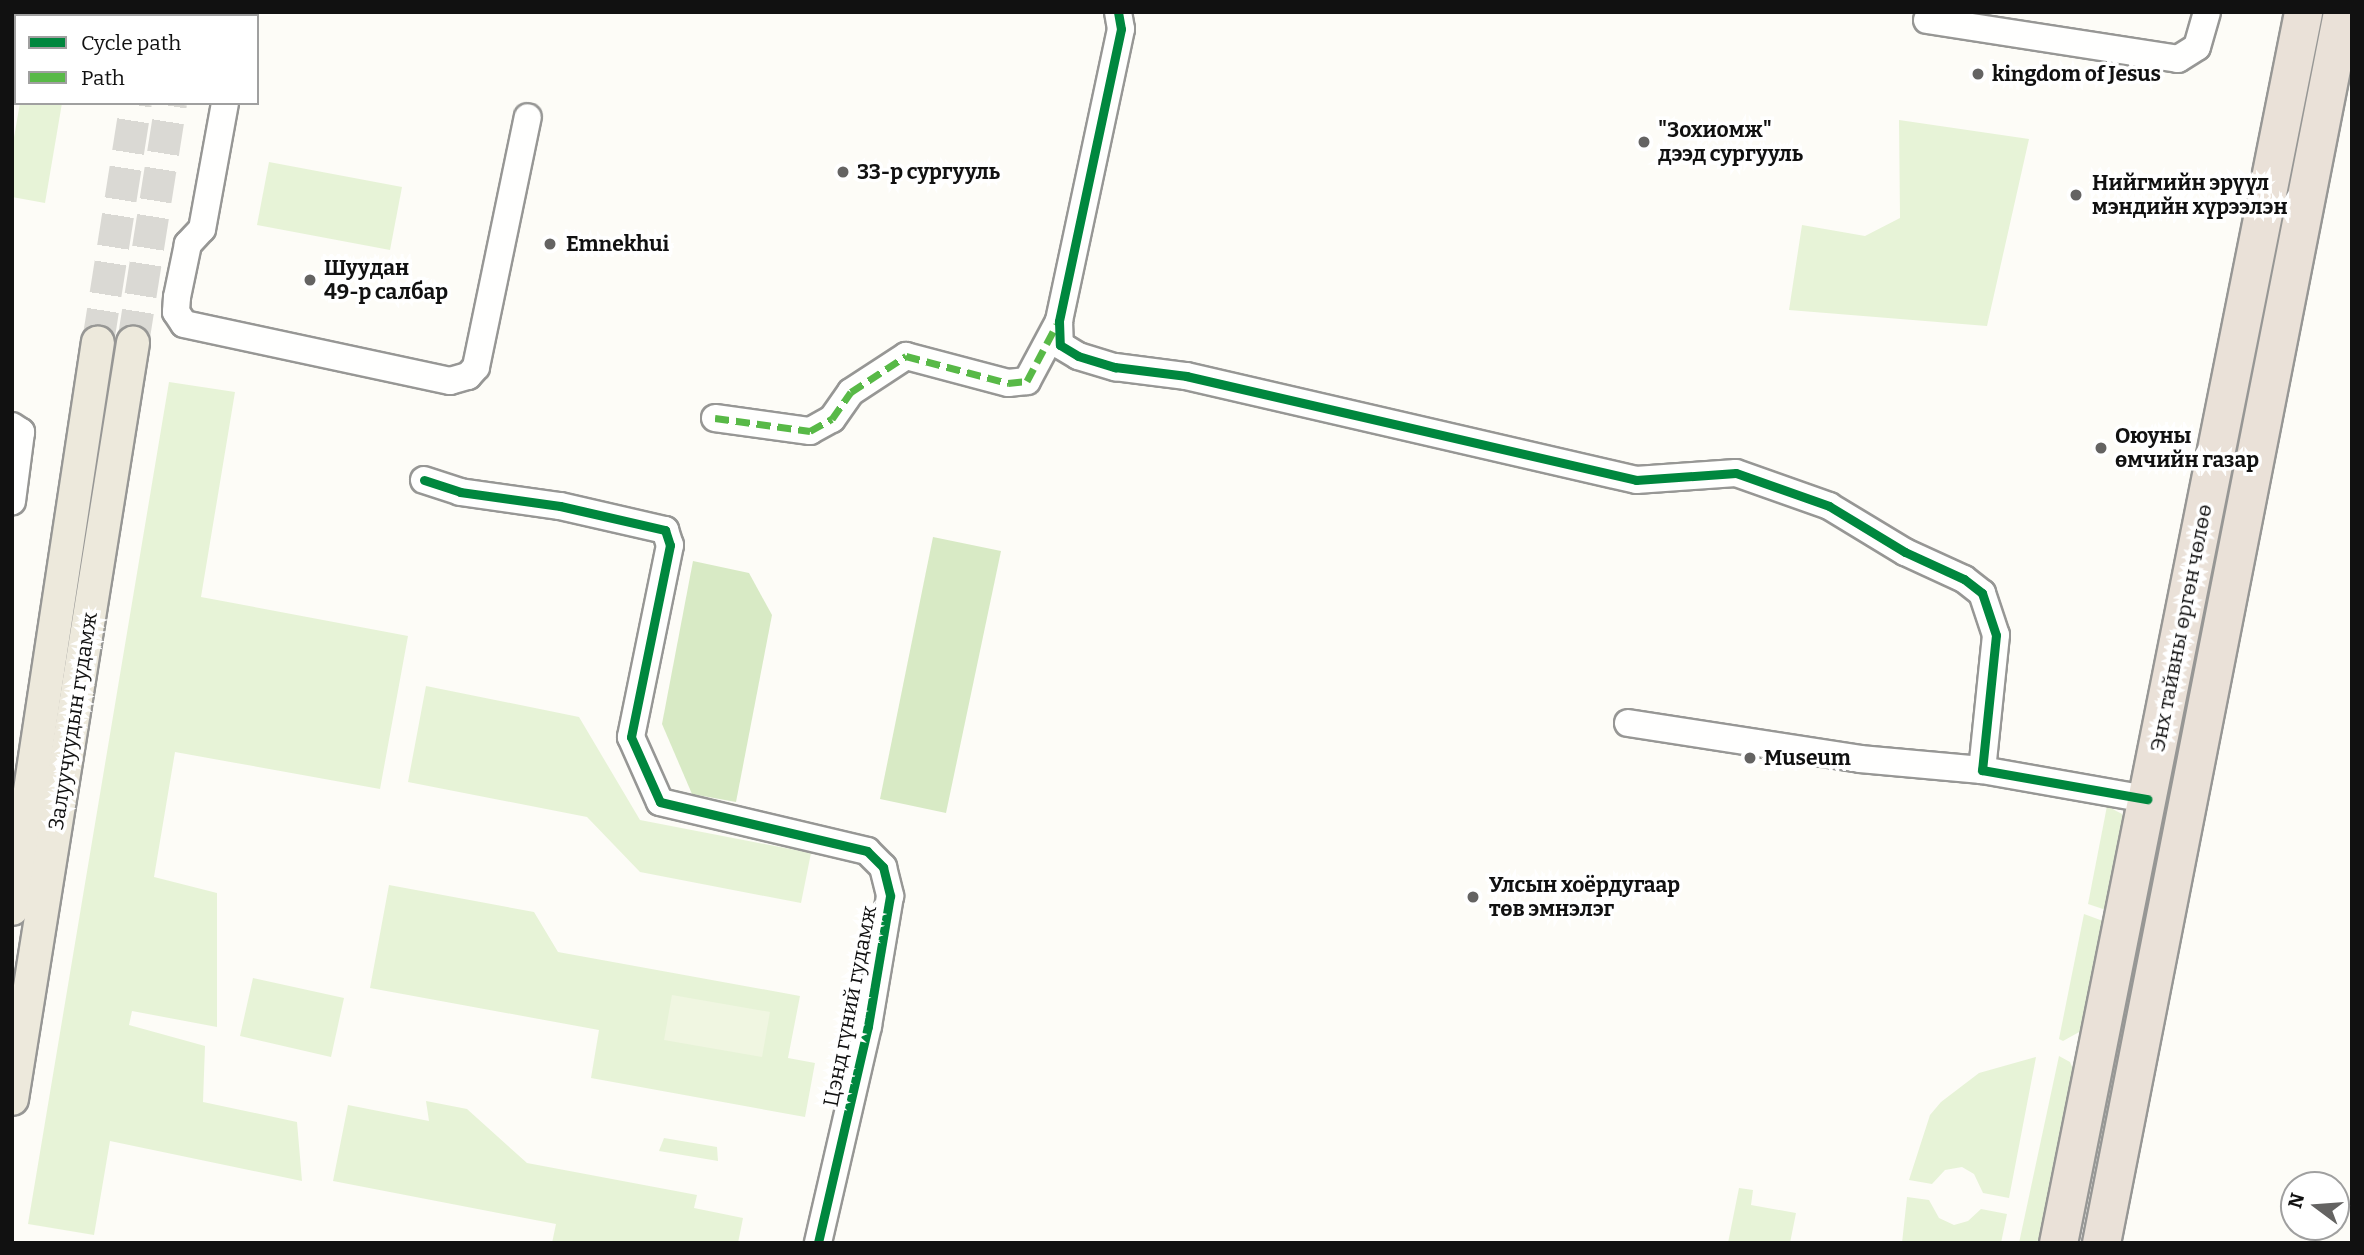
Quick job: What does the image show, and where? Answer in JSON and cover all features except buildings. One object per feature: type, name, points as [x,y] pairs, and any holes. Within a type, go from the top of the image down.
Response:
[{"type":"highway","name":"Энх тайвны өргөн чөлөө","points":[[2058,1243],[2303,12]]},
{"type":"highway","name":"Энх тайвны өргөн чөлөө","points":[[2101,1243],[2342,19]]},
{"type":"main road","name":"Залуучуудын гудамж","points":[[12,909],[98,342]]},
{"type":"main road","name":"Залуучуудын гудамж","points":[[12,1099],[133,344]]},
{"type":"street","points":[[1118,12],[1121,29],[1059,321],[1060,345],[1078,356],[1115,367],[1186,376],[1636,480],[1736,474],[1829,506],[1905,552],[1964,579],[1982,593],[1996,635],[1982,770]]},
{"type":"street","points":[[1927,20],[1944,19],[2178,59],[2197,47],[2207,12]]},
{"type":"street","points":[[225,105],[202,229],[188,244],[177,297],[176,312],[184,324],[450,381],[468,376],[476,367],[528,117]]},
{"type":"street","points":[[715,418],[810,431],[832,419],[851,392],[906,356],[1008,383],[1027,381],[1059,321]]},
{"type":"street","points":[[12,426],[21,432],[12,501]]},
{"type":"street","name":"Цэнд гүний гудамж","points":[[424,480],[460,492],[560,506],[664,530],[670,545],[631,737],[660,802],[867,851],[883,867],[890,896],[867,1026],[818,1243]]},
{"type":"street","points":[[1628,723],[1860,759],[1982,770],[2147,799]]},
{"type":"green space","points":[[20,105],[62,105],[45,203],[12,197],[12,149]]},
{"type":"green space","points":[[1899,120],[2029,139],[1987,326],[1789,310],[1802,225],[1865,236],[1900,218]]},
{"type":"green space","points":[[269,162],[402,187],[390,250],[257,225]]},
{"type":"green space","points":[[169,382],[235,392],[201,597],[408,636],[380,789],[175,752],[154,877],[217,893],[217,1027],[132,1011],[129,1025],[205,1046],[203,1102],[297,1122],[302,1181],[110,1141],[94,1235],[28,1224]]},
{"type":"green space","points":[[933,537],[1001,551],[946,813],[880,799]]},
{"type":"green space","points":[[693,561],[749,573],[772,615],[736,802],[692,794],[662,724]]},
{"type":"green space","points":[[426,686],[579,717],[640,820],[811,853],[801,903],[640,872],[587,817],[408,782]]},
{"type":"green space","points":[[2107,806],[2122,814],[2124,825],[2106,910],[2088,904]]},
{"type":"green space","points":[[389,885],[534,912],[558,952],[800,996],[788,1058],[815,1063],[805,1117],[591,1078],[599,1030],[370,988]]},
{"type":"green space","points":[[2084,914],[2103,921],[2081,1031],[2063,1041],[2059,1039]]},
{"type":"green space","points":[[253,978],[344,998],[331,1057],[240,1036]]},
{"type":"green space","points":[[672,995],[770,1012],[762,1057],[664,1040]]},
{"type":"green space","points":[[2059,1056],[2070,1062],[2075,1074],[2040,1243],[2019,1243]]},
{"type":"green space","points":[[2036,1057],[2009,1198],[1983,1193],[1974,1174],[1962,1167],[1945,1170],[1932,1184],[1909,1180],[1930,1115],[1941,1102],[1979,1073]]},
{"type":"green space","points":[[426,1101],[467,1109],[527,1163],[697,1195],[694,1208],[743,1218],[738,1243],[552,1243],[556,1224],[333,1181],[348,1105],[429,1121]]},
{"type":"green space","points":[[664,1138],[717,1147],[718,1161],[659,1151]]},
{"type":"green space","points":[[1739,1188],[1753,1190],[1751,1205],[1796,1213],[1790,1243],[1728,1243]]},
{"type":"green space","points":[[1907,1197],[1929,1200],[1939,1218],[1954,1225],[1968,1221],[1981,1209],[2007,1214],[2001,1243],[1902,1243]]},
{"type":"tunnel","points":[[98,342],[136,105]]},
{"type":"tunnel","points":[[133,343],[171,105]]},
{"type":"marked path","points":[[715,418],[810,431],[832,419],[851,392],[906,356],[1008,383],[1027,381],[1057,324]]},
{"type":"cycle path","points":[[1118,12],[1121,29],[1059,321],[1060,345],[1078,356],[1115,367],[1186,376],[1636,480],[1736,473],[1829,506],[1905,552],[1964,579],[1982,593],[1996,635],[1982,770],[2147,799]]},
{"type":"cycle path","points":[[424,480],[460,492],[560,506],[665,530],[670,545],[631,737],[660,802],[867,851],[883,867],[890,896],[868,1026],[818,1243]]},
{"type":"place","name":"kingdom of Jesus","points":[[1978,74]]},
{"type":"place","name":"\"Зохиомж\" дээд сургууль","points":[[1644,142]]},
{"type":"place","name":"33-р сургууль","points":[[843,172]]},
{"type":"place","name":"Нийгмийн эрүүл мэндийн хүрээлэн","points":[[2076,195]]},
{"type":"place","name":"Emnekhui","points":[[550,244]]},
{"type":"place","name":"Шуудан 49-р салбар","points":[[310,280]]},
{"type":"place","name":"Оюуны өмчийн газар","points":[[2101,448]]},
{"type":"place","name":"Museum","points":[[1750,758]]},
{"type":"place","name":"Улсын хоёрдугаар төв эмнэлэг","points":[[1473,897]]}]
